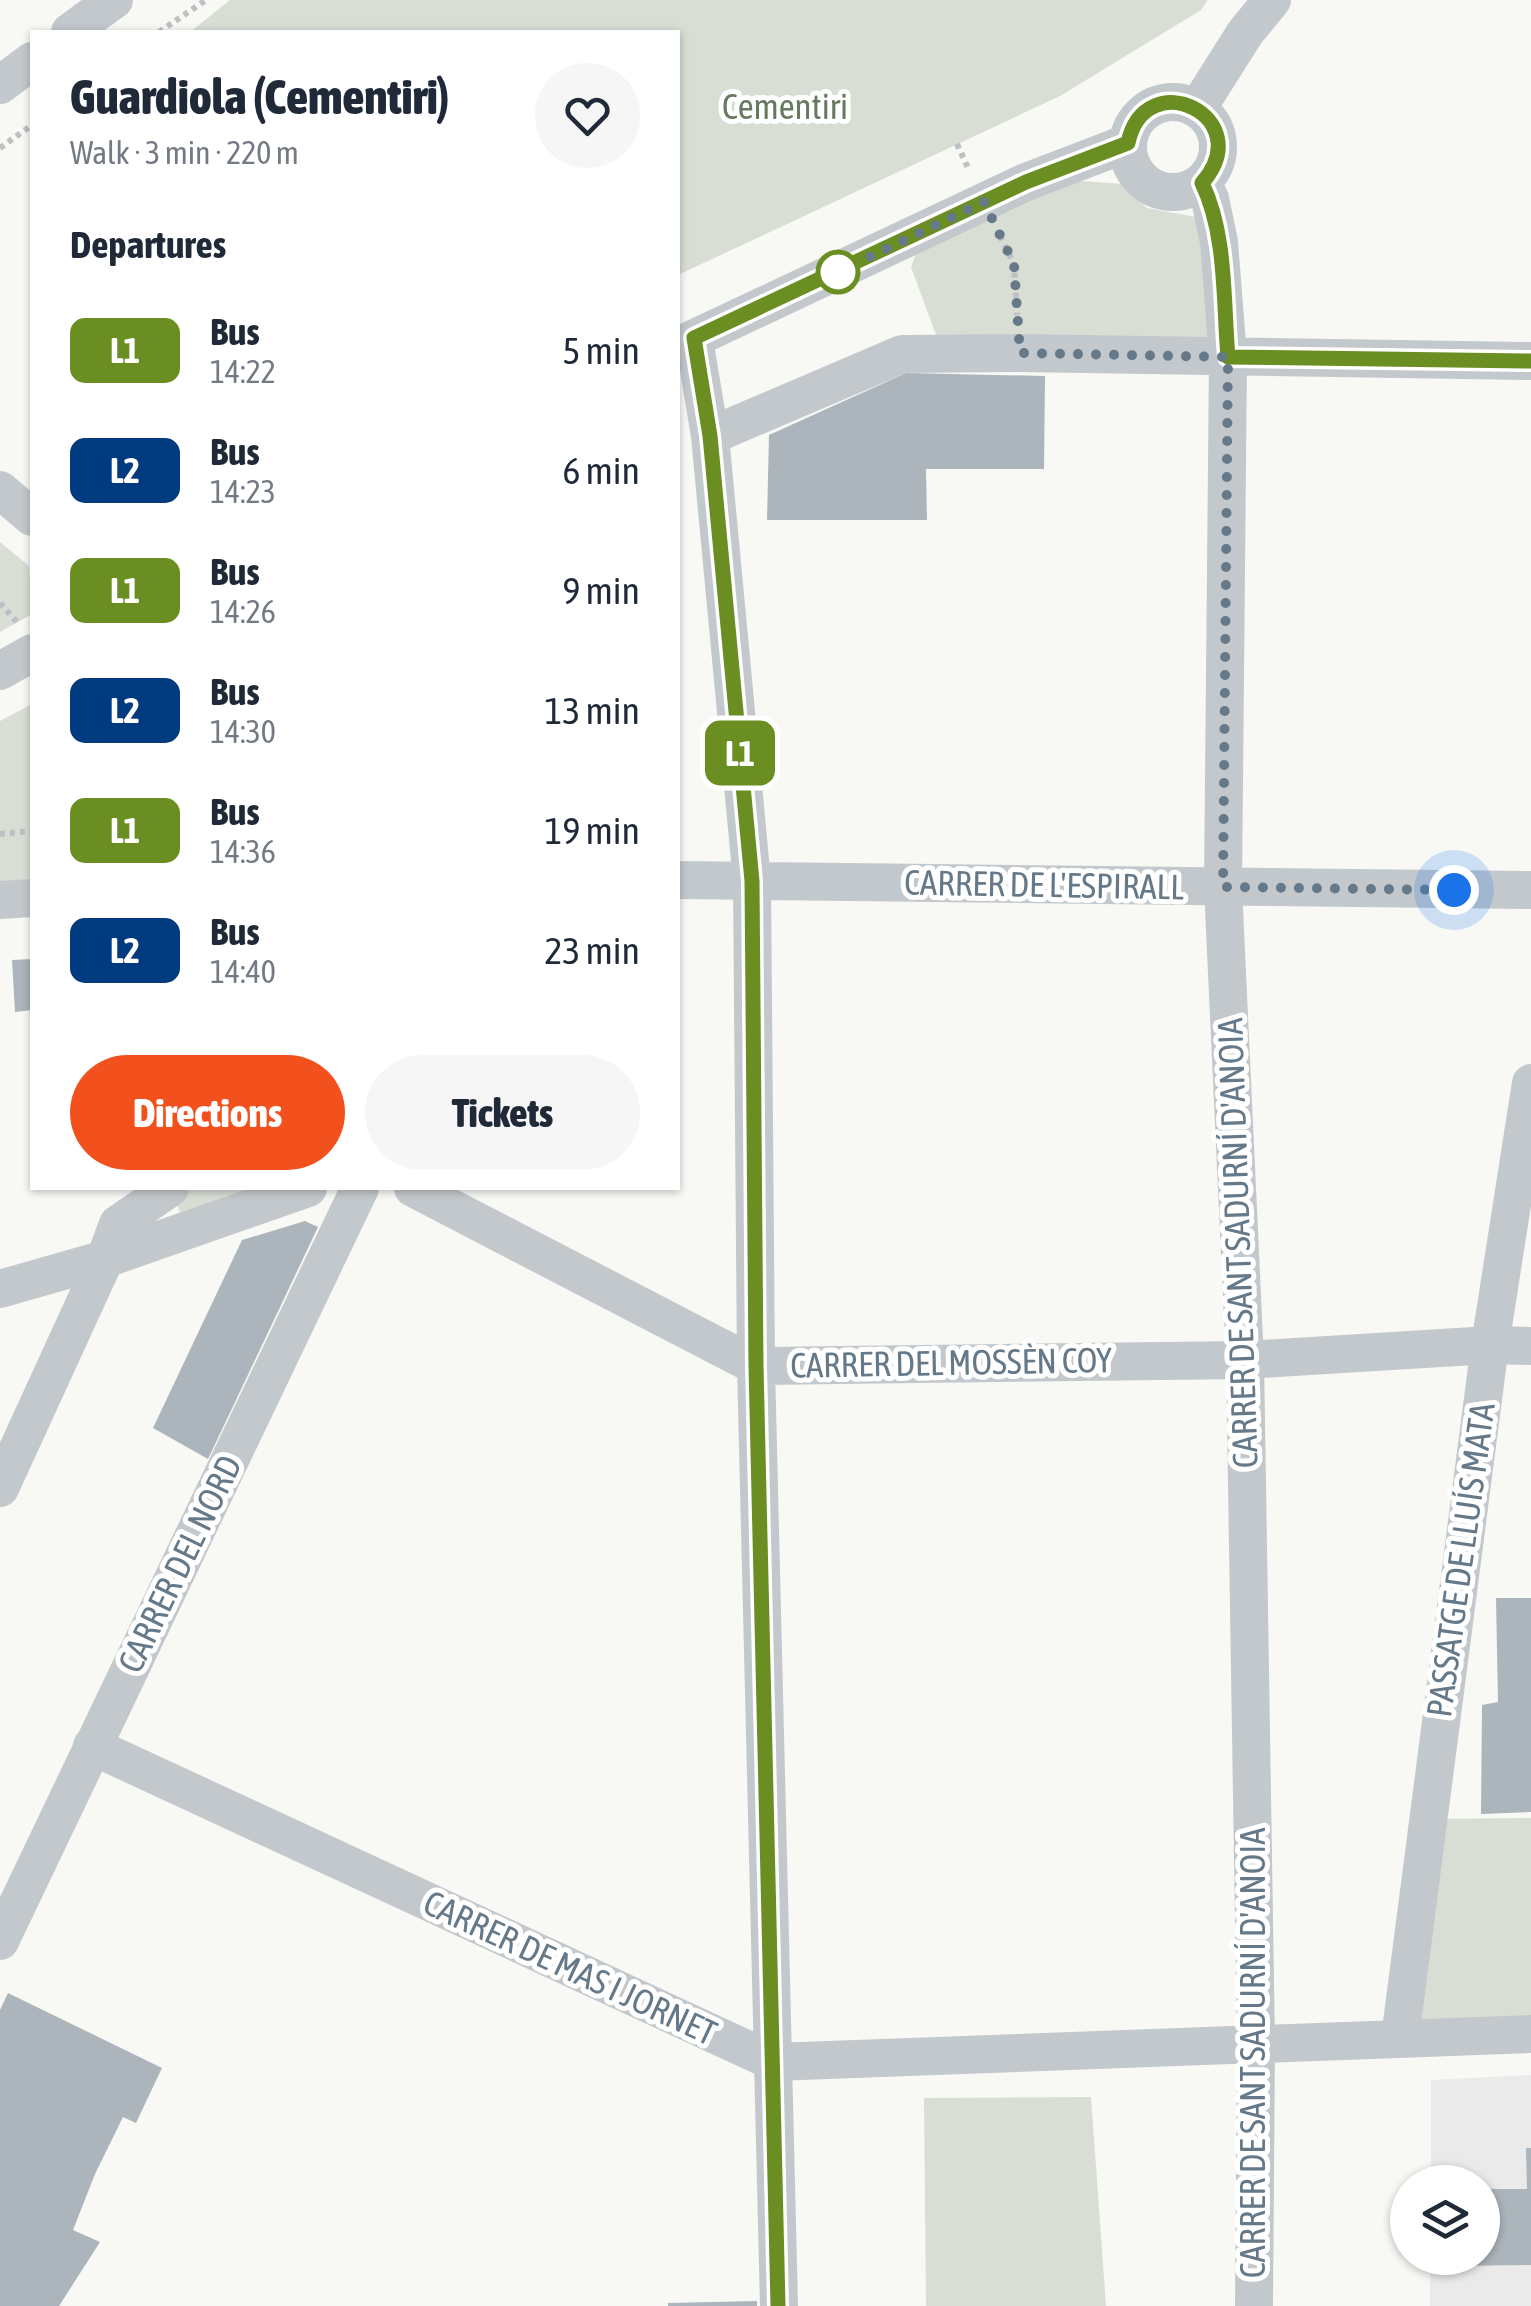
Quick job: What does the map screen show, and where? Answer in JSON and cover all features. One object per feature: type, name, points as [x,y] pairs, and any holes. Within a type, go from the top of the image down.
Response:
[{"type":"street","points":[[73,30],[114,0]]},
{"type":"street","points":[[1197,109],[1245,32],[1272,0]]},
{"type":"street","points":[[0,85],[30,62]]},
{"type":"street","points":[[1172,102],[1197,109],[1208,118],[1218,145],[1218,159],[1202,183],[1173,193],[1145,184],[1129,158],[1128,143],[1138,119],[1159,104],[1172,102]]},
{"type":"street","points":[[778,2306],[756,1366],[752,881],[707,418],[686,342],[1026,182],[1128,143]]},
{"type":"street","name":"CARRER DE SANT SADURNÍ D'ANOIA","points":[[1202,183],[1210,198],[1219,242],[1228,357],[1223,887],[1245,1360],[1256,2044],[1254,2306]]},
{"type":"street","points":[[707,418],[902,354],[1531,361]]},
{"type":"street","points":[[0,490],[30,515]]},
{"type":"street","points":[[0,671],[30,655]]},
{"type":"street","name":"CARRER DE L'ESPIRALL","points":[[680,880],[1531,890]]},
{"type":"street","points":[[0,900],[30,898]]},
{"type":"street","name":"PASSATGE DE LLUÍS MATA","points":[[1400,2038],[1490,1345],[1531,1083]]},
{"type":"street","points":[[0,1488],[118,1224],[167,1190]]},
{"type":"street","points":[[0,1289],[105,1259],[302,1190]]},
{"type":"street","name":"CARRER DEL NORD","points":[[0,1941],[359,1190]]},
{"type":"street","name":"CARRER DEL MOSSÈN COY","points":[[417,1190],[756,1366],[1245,1360],[1490,1345],[1531,1346]]},
{"type":"street","name":"CARRER DE MAS I JORNET","points":[[92,1746],[774,2062],[1531,2034]]},
{"type":"path","points":[[162,30],[206,0]]},
{"type":"path","points":[[0,148],[30,126]]},
{"type":"path","points":[[957,144],[1014,264],[1020,353]]},
{"type":"path","points":[[0,834],[30,831]]},
{"type":"shaded area","points":[[1531,2075],[1531,2306],[1430,2306],[1430,2275],[1500,2275],[1500,2165],[1431,2165],[1431,2080]]},
{"type":"green space","name":"Cementiri","points":[[230,0],[1208,0],[1201,10],[1060,96],[680,274],[680,30],[192,30]]},
{"type":"green space","points":[[1069,180],[1123,184],[1147,208],[1202,218],[1215,340],[936,335],[911,267],[919,245]]},
{"type":"green space","points":[[0,542],[29,566],[30,615],[0,632]]},
{"type":"green space","points":[[30,705],[30,886],[0,888],[0,721]]},
{"type":"green space","points":[[178,1190],[259,1190],[182,1218],[173,1193]]},
{"type":"green space","points":[[1531,1818],[1531,2034],[1400,2038],[1427,1819]]},
{"type":"green space","points":[[1091,2097],[1106,2306],[926,2306],[924,2098]]},
{"type":"building","points":[[906,373],[1045,376],[1044,469],[926,469],[927,520],[767,520],[769,435]]},
{"type":"building","points":[[30,959],[30,1010],[15,1012],[12,960]]},
{"type":"building","points":[[305,1221],[318,1227],[208,1459],[153,1428],[242,1240]]},
{"type":"building","points":[[1496,1598],[1531,1598],[1531,1812],[1481,1814],[1482,1705],[1498,1702]]},
{"type":"building","points":[[8,1993],[162,2068],[136,2123],[123,2117],[95,2174],[73,2230],[100,2242],[59,2306],[0,2306],[0,2010]]},
{"type":"building","points":[[1526,2148],[1531,2148],[1531,2265],[1500,2265],[1500,2189],[1527,2189]]},
{"type":"building","points":[[757,2301],[757,2306],[668,2306],[668,2303]]},
{"type":"bus line","name":"L1","points":[[778,2306],[756,1366],[752,881],[710,436],[694,338],[1026,182],[1128,143],[1131,130],[1147,110],[1172,102],[1197,109],[1216,131],[1218,159],[1202,183],[1210,198],[1219,242],[1228,357],[1531,361]]},
{"type":"route","points":[[838,272],[984,202],[1014,264],[1020,353],[1228,357],[1223,887],[1454,890]]}]
